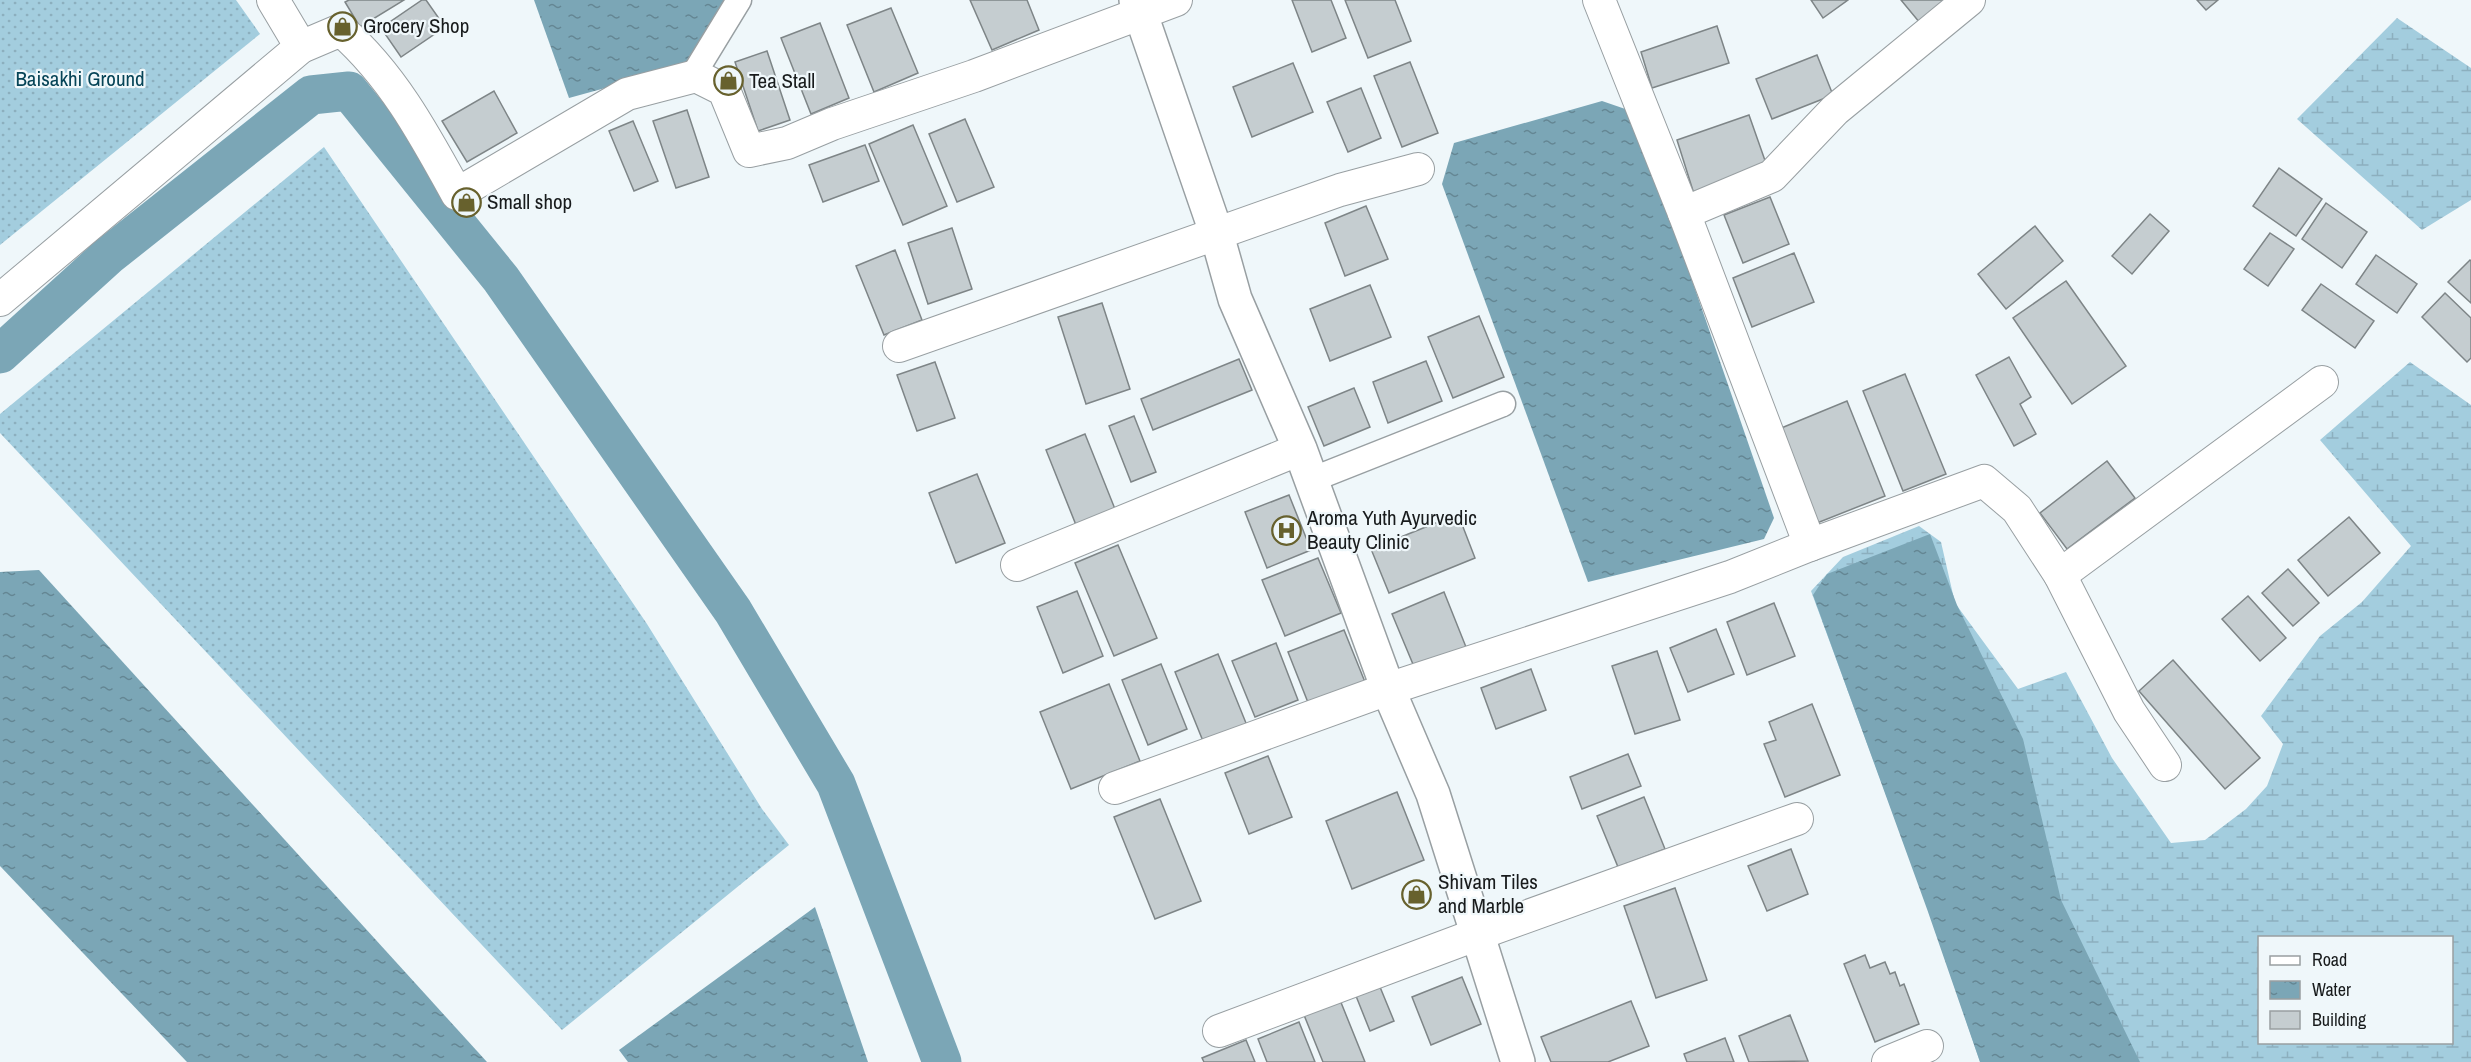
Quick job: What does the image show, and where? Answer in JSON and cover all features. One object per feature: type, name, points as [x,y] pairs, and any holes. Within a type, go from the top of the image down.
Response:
[{"type":"street","points":[[273,0],[301,47]]},
{"type":"street","points":[[692,77],[739,0]]},
{"type":"street","points":[[0,300],[301,47],[341,30],[368,54],[411,111],[457,194],[627,94],[696,76],[724,90],[749,151],[787,143],[832,124],[974,76],[1138,6],[1176,0]]},
{"type":"street","points":[[1599,0],[1684,213],[1810,545]]},
{"type":"street","points":[[1684,213],[1772,176],[1835,110],[1969,0]]},
{"type":"street","points":[[1138,6],[1216,235],[1235,299],[1300,449],[1388,689],[1433,794],[1518,1062]]},
{"type":"street","points":[[899,346],[1340,190],[1418,169]]},
{"type":"street","points":[[2060,575],[2322,382]]},
{"type":"street","points":[[1311,480],[1503,404]]},
{"type":"street","points":[[1017,565],[1300,449]]},
{"type":"street","points":[[1115,788],[1388,689],[1730,577],[1984,481],[2017,509],[2060,575],[2129,711],[2165,765]]},
{"type":"street","points":[[1219,1031],[1478,933],[1797,819]]},
{"type":"street","points":[[1888,1062],[1927,1046]]},
{"type":"green space","name":"Baisakhi Ground","points":[[0,0],[236,0],[260,34],[0,245]]},
{"type":"green space","points":[[2397,18],[2471,68],[2471,200],[2422,230],[2297,119]]},
{"type":"green space","points":[[324,147],[647,624],[762,809],[789,845],[562,1030],[0,433],[0,414]]},
{"type":"green space","points":[[2410,362],[2471,405],[2471,1062],[1980,1062],[1931,917],[1811,591],[1843,557],[1919,526],[1941,542],[1955,603],[2018,689],[2066,672],[2112,758],[2171,843],[2205,840],[2246,809],[2267,786],[2283,744],[2261,716],[2320,636],[2362,602],[2411,546],[2320,440]]},
{"type":"water","points":[[534,0],[747,0],[685,66],[569,98]]},
{"type":"water","points":[[1602,101],[1634,112],[1774,518],[1764,539],[1588,582],[1442,184],[1454,143]]},
{"type":"water","points":[[1930,534],[1957,605],[2023,739],[2061,900],[2140,1062],[1980,1062],[1813,595],[1827,574]]},
{"type":"water","points":[[39,570],[487,1062],[187,1062],[0,866],[0,572]]},
{"type":"water","points":[[815,907],[868,1062],[628,1062],[619,1050]]},
{"type":"building","points":[[349,0],[404,0],[360,27],[345,2]]},
{"type":"building","points":[[422,0],[426,0],[445,27],[401,57],[381,28]]},
{"type":"building","points":[[970,0],[1027,0],[1039,30],[992,50]]},
{"type":"building","points":[[1292,0],[1331,0],[1346,38],[1312,52]]},
{"type":"building","points":[[1345,0],[1395,0],[1411,41],[1368,58]]},
{"type":"building","points":[[1811,0],[1848,0],[1823,18]]},
{"type":"building","points":[[1901,0],[1949,0],[1920,23]]},
{"type":"building","points":[[2197,0],[2218,0],[2206,10]]},
{"type":"building","points":[[891,8],[918,73],[874,92],[847,25]]},
{"type":"building","points":[[820,23],[849,98],[811,114],[781,38]]},
{"type":"building","points":[[1717,26],[1729,63],[1652,88],[1641,52]]},
{"type":"building","points":[[767,51],[790,120],[758,131],[735,62]]},
{"type":"building","points":[[1817,55],[1833,95],[1772,119],[1756,79]]},
{"type":"building","points":[[1410,62],[1438,133],[1402,147],[1374,76]]},
{"type":"building","points":[[1293,63],[1313,112],[1252,137],[1233,87]]},
{"type":"building","points":[[1361,88],[1381,138],[1348,152],[1327,102]]},
{"type":"building","points":[[494,91],[517,133],[467,162],[442,121]]},
{"type":"building","points":[[687,110],[709,177],[676,188],[653,121]]},
{"type":"building","points":[[1749,115],[1768,169],[1694,194],[1677,140]]},
{"type":"building","points":[[965,119],[994,187],[957,202],[929,134]]},
{"type":"building","points":[[633,121],[658,181],[634,191],[609,131]]},
{"type":"building","points":[[913,125],[947,206],[903,225],[869,144]]},
{"type":"building","points":[[865,145],[879,181],[823,202],[809,165]]},
{"type":"building","points":[[2279,168],[2322,199],[2296,236],[2253,206]]},
{"type":"building","points":[[1770,197],[1789,244],[1743,263],[1724,215]]},
{"type":"building","points":[[2326,203],[2367,232],[2342,268],[2302,239]]},
{"type":"building","points":[[1366,206],[1388,259],[1345,276],[1325,223]]},
{"type":"building","points":[[2150,214],[2169,231],[2132,274],[2112,256]]},
{"type":"building","points":[[2035,226],[2063,261],[2006,309],[1978,274]]},
{"type":"building","points":[[952,228],[972,289],[928,304],[908,243]]},
{"type":"building","points":[[2270,233],[2294,249],[2268,286],[2244,269]]},
{"type":"building","points":[[895,250],[922,320],[884,335],[856,266]]},
{"type":"building","points":[[1794,253],[1814,302],[1752,327],[1733,278]]},
{"type":"building","points":[[2376,255],[2417,284],[2397,313],[2356,284]]},
{"type":"building","points":[[2471,261],[2471,303],[2448,282]]},
{"type":"building","points":[[2066,281],[2126,366],[2072,404],[2013,318]]},
{"type":"building","points":[[2321,284],[2374,321],[2355,348],[2302,310]]},
{"type":"building","points":[[1370,285],[1391,337],[1330,361],[1310,309]]},
{"type":"building","points":[[2445,293],[2471,318],[2471,358],[2467,362],[2422,317]]},
{"type":"building","points":[[1102,303],[1130,389],[1086,404],[1058,317]]},
{"type":"building","points":[[1479,316],[1504,377],[1453,398],[1428,337]]},
{"type":"building","points":[[2009,357],[2031,397],[2020,404],[2036,434],[2014,446],[1976,375]]},
{"type":"building","points":[[1239,359],[1252,390],[1153,430],[1141,399]]},
{"type":"building","points":[[1426,361],[1442,401],[1388,423],[1373,382]]},
{"type":"building","points":[[935,362],[955,418],[917,431],[897,375]]},
{"type":"building","points":[[1905,374],[1946,474],[1903,491],[1863,391]]},
{"type":"building","points":[[1354,388],[1370,427],[1324,446],[1308,407]]},
{"type":"building","points":[[1847,401],[1885,496],[1812,525],[1774,431]]},
{"type":"building","points":[[1134,416],[1156,472],[1131,482],[1109,426]]},
{"type":"building","points":[[1085,434],[1115,509],[1076,525],[1046,450]]},
{"type":"building","points":[[2107,461],[2135,498],[2067,549],[2040,513]]},
{"type":"building","points":[[977,474],[1005,543],[956,563],[929,493]]},
{"type":"building","points":[[1289,495],[1311,550],[1267,568],[1245,512]]},
{"type":"building","points":[[1458,514],[1475,558],[1389,593],[1371,549]]},
{"type":"building","points":[[2349,517],[2380,553],[2328,596],[2298,560]]},
{"type":"building","points":[[1118,545],[1157,638],[1114,656],[1075,563]]},
{"type":"building","points":[[1318,558],[1341,613],[1285,636],[1262,580]]},
{"type":"building","points":[[2288,569],[2319,603],[2293,626],[2262,593]]},
{"type":"building","points":[[1077,591],[1103,656],[1063,673],[1037,607]]},
{"type":"building","points":[[1444,592],[1466,647],[1415,669],[1392,614]]},
{"type":"building","points":[[2248,596],[2286,638],[2260,661],[2222,619]]},
{"type":"building","points":[[1774,603],[1795,656],[1747,675],[1727,622]]},
{"type":"building","points":[[1716,629],[1734,674],[1688,692],[1670,648]]},
{"type":"building","points":[[1344,630],[1365,682],[1309,705],[1288,652]]},
{"type":"building","points":[[1276,643],[1298,700],[1255,717],[1232,661]]},
{"type":"building","points":[[1657,651],[1680,720],[1635,734],[1612,666]]},
{"type":"building","points":[[1218,654],[1248,728],[1205,746],[1175,672]]},
{"type":"building","points":[[2173,660],[2260,758],[2225,789],[2139,691]]},
{"type":"building","points":[[1161,664],[1187,729],[1148,745],[1122,680]]},
{"type":"building","points":[[1531,669],[1546,710],[1496,729],[1481,688]]},
{"type":"building","points":[[1109,684],[1140,761],[1071,789],[1040,712]]},
{"type":"building","points":[[1812,704],[1840,775],[1785,797],[1764,744],[1776,740],[1769,722]]},
{"type":"building","points":[[1628,754],[1641,786],[1582,809],[1570,777]]},
{"type":"building","points":[[1268,756],[1292,817],[1249,834],[1225,773]]},
{"type":"building","points":[[1397,792],[1424,860],[1352,889],[1326,821]]},
{"type":"building","points":[[1644,797],[1665,849],[1618,867],[1597,816]]},
{"type":"building","points":[[1160,799],[1201,901],[1155,919],[1114,817]]},
{"type":"building","points":[[1791,849],[1808,894],[1767,911],[1748,866]]},
{"type":"building","points":[[1675,888],[1707,980],[1656,998],[1624,906]]},
{"type":"building","points":[[1865,955],[1870,968],[1885,962],[1890,974],[1895,972],[1900,986],[1904,984],[1919,1024],[1875,1042],[1844,964]]},
{"type":"building","points":[[1462,977],[1481,1024],[1431,1045],[1412,997]]},
{"type":"building","points":[[1380,987],[1394,1021],[1370,1031],[1356,996]]},
{"type":"building","points":[[1340,1000],[1365,1062],[1323,1062],[1304,1015]]},
{"type":"building","points":[[1631,1001],[1649,1046],[1608,1062],[1551,1062],[1541,1037]]},
{"type":"building","points":[[1790,1015],[1808,1061],[1749,1062],[1739,1036]]},
{"type":"building","points":[[1299,1022],[1315,1062],[1267,1062],[1258,1039]]},
{"type":"building","points":[[1725,1038],[1734,1062],[1687,1062],[1684,1054]]},
{"type":"building","points":[[1246,1040],[1255,1062],[1204,1062],[1202,1058]]},
{"type":"waterway","points":[[0,354],[108,256],[311,95],[349,91],[501,279],[733,611],[836,784],[942,1062]]},
{"type":"place","name":"Grocery Shop","points":[[342,26]]},
{"type":"place","name":"Tea Stall","points":[[728,81]]},
{"type":"place","name":"Small shop","points":[[466,202]]},
{"type":"place","name":"Aroma Yuth Ayurvedic Beauty Clinic","points":[[1286,530]]},
{"type":"place","name":"Shivam Tiles and Marble","points":[[1417,894]]}]
